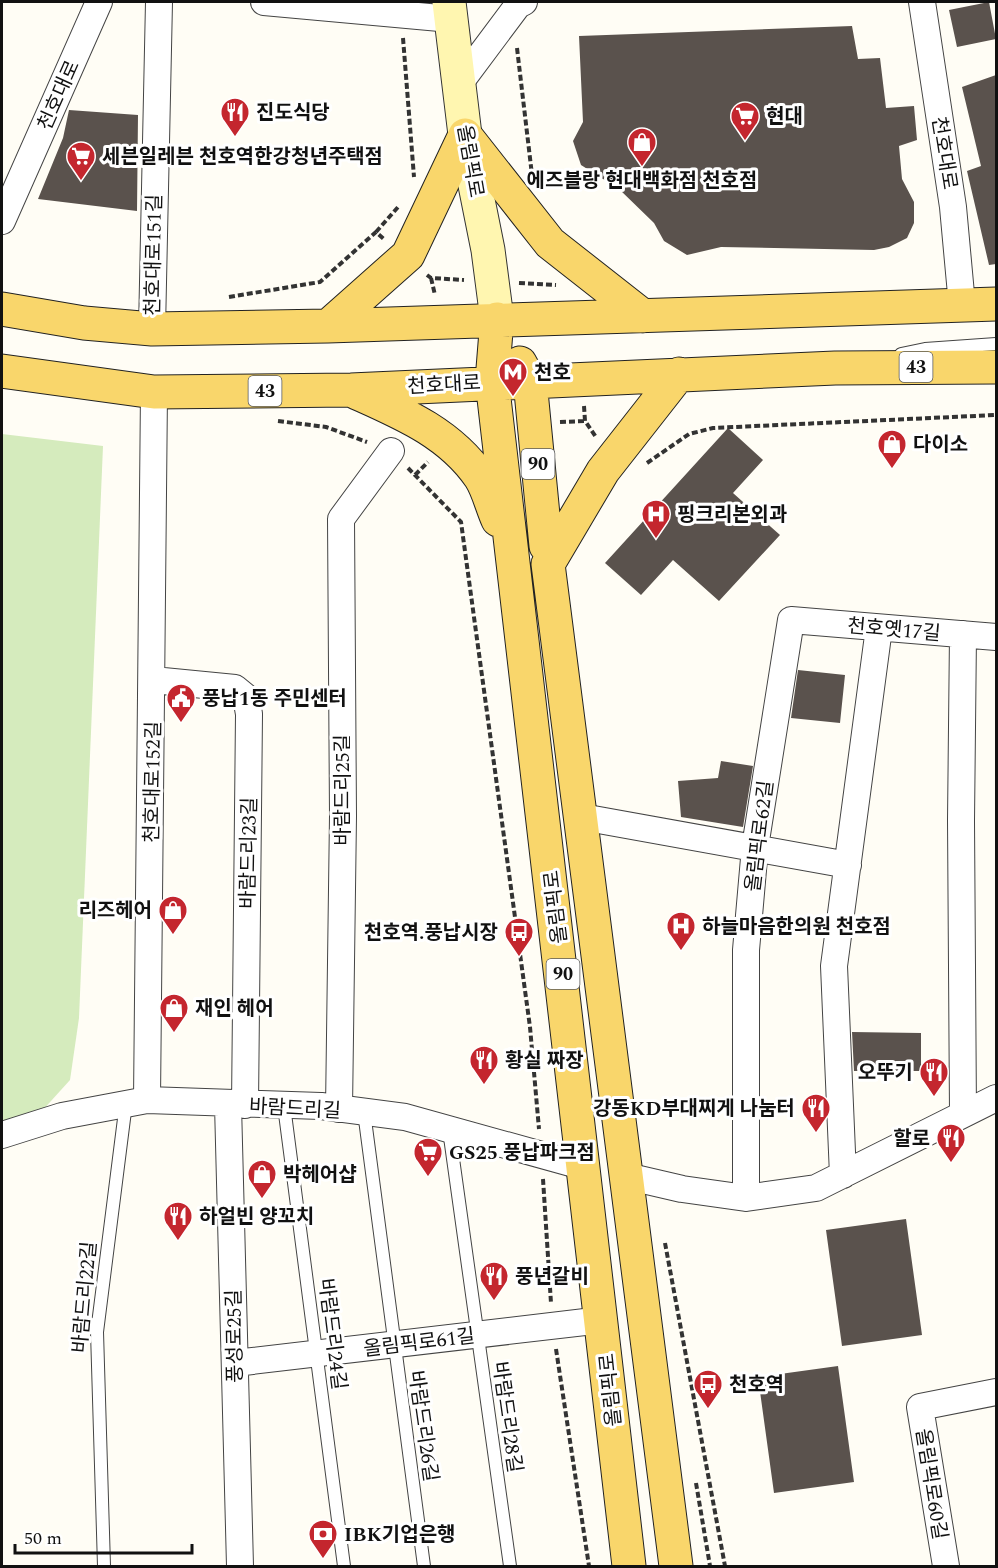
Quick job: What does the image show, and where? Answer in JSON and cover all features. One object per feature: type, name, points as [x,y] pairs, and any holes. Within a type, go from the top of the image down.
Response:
[{"type":"main road","name":"올림픽로","points":[[450,10],[465,135],[488,250],[497,319],[492,381],[630,1566]]},
{"type":"main road","points":[[327,326],[408,255],[465,135],[550,243],[643,316]]},
{"type":"main road","points":[[2,309],[84,323],[152,329],[327,326],[996,304]]},
{"type":"main road","name":"올림픽로","points":[[497,319],[530,381],[547,555],[676,1566]]},
{"type":"main road","name":"천호대로","points":[[2,371],[154,392],[351,390],[492,381],[835,368],[996,367]]},
{"type":"main road","points":[[507,499],[520,486],[529,492],[537,539],[547,555],[603,471],[679,374]]},
{"type":"main road","points":[[351,390],[415,420],[448,441],[481,478],[515,565]]},
{"type":"street","name":"천호대로","points":[[2,221],[99,2]]},
{"type":"street","name":"천호대로151길","points":[[152,329],[159,2]]},
{"type":"street","points":[[264,2],[402,15],[450,10]]},
{"type":"street","points":[[459,84],[506,21],[524,2]]},
{"type":"street","name":"천호대로","points":[[922,2],[953,207],[962,305]]},
{"type":"street","name":"천호대로152길","points":[[136,1102],[153,680],[154,392]]},
{"type":"street","name":"바람드리25길","points":[[352,1110],[343,816],[341,519],[391,451]]},
{"type":"street","name":"천호옛17길","points":[[791,620],[996,637]]},
{"type":"street","name":"올림픽로62길","points":[[746,1198],[746,950],[755,847],[791,620]]},
{"type":"street","points":[[843,1175],[834,966],[879,627]]},
{"type":"street","points":[[963,634],[961,832],[963,1114]]},
{"type":"street","name":"바람드리23길","points":[[153,680],[235,688],[246,697],[249,726],[237,1105]]},
{"type":"street","points":[[582,817],[848,865]]},
{"type":"street","points":[[626,1176],[682,1189],[746,1198],[816,1188],[996,1098]]},
{"type":"street","name":"바람드리길","points":[[2,1135],[62,1116],[136,1102],[284,1106],[352,1110],[405,1118],[585,1167]]},
{"type":"street","name":"풍성로25길","points":[[237,1105],[235,1363],[240,1566]]},
{"type":"street","name":"올림픽로61길","points":[[235,1363],[602,1320]]},
{"type":"street","name":"올림픽로60길","points":[[946,1566],[920,1407],[996,1392]]},
{"type":"lane","points":[[835,368],[925,349],[996,344]]},
{"type":"lane","name":"바람드리22길","points":[[104,1566],[97,1332],[136,1102]]},
{"type":"lane","name":"바람드리24길","points":[[284,1106],[344,1566]]},
{"type":"lane","name":"바람드리26길","points":[[352,1110],[394,1344],[424,1566]]},
{"type":"lane","name":"바람드리28길","points":[[449,1130],[510,1566]]},
{"type":"path","points":[[402,15],[415,188]]},
{"type":"path","points":[[506,21],[516,35],[534,183]]},
{"type":"path","points":[[375,232],[407,197]]},
{"type":"path","points":[[584,406],[585,421],[601,443]]},
{"type":"path","points":[[641,466],[689,434],[713,428],[996,416]]},
{"type":"path","points":[[268,419],[326,427],[391,451],[461,522],[468,555],[530,1027],[542,1155],[552,1326],[589,1566]]},
{"type":"path","points":[[566,422],[585,421]]},
{"type":"path","points":[[663,1233],[725,1566]]},
{"type":"green space","points":[[2,434],[103,446],[79,1018],[70,1080],[41,1112],[2,1124]]},
{"type":"building","points":[[989,2],[996,39],[957,47],[949,10]]},
{"type":"building","name":"현대","points":[[852,26],[858,59],[880,58],[886,108],[914,106],[917,140],[899,146],[902,179],[914,202],[914,223],[907,238],[889,247],[874,250],[721,247],[687,255],[664,241],[654,223],[619,189],[581,165],[573,141],[583,122],[579,36]]},
{"type":"building","points":[[996,75],[996,264],[989,265],[967,171],[981,166],[962,87]]},
{"type":"building","points":[[69,110],[138,115],[137,211],[38,199],[63,138]]},
{"type":"building","points":[[728,428],[763,460],[733,493],[780,535],[719,601],[673,560],[641,595],[605,563]]},
{"type":"building","points":[[798,670],[845,675],[840,723],[791,718]]},
{"type":"building","points":[[721,761],[753,766],[743,827],[681,817],[678,781],[718,778]]},
{"type":"building","points":[[852,1032],[921,1033],[921,1071],[854,1071]]},
{"type":"building","points":[[906,1219],[922,1335],[842,1346],[826,1230]]},
{"type":"building","points":[[838,1366],[854,1482],[774,1493],[758,1377]]},
{"type":"place","name":"진도식당","points":[[235,138]]},
{"type":"place","name":"현대","points":[[745,142]]},
{"type":"place","name":"에즈블랑 현대백화점 천호점","points":[[642,168]]},
{"type":"place","name":"세븐일레븐 천호역한강청년주택점","points":[[81,182]]},
{"type":"place","name":"천호","points":[[513,398]]},
{"type":"place","name":"다이소","points":[[892,470]]},
{"type":"place","name":"핑크리본외과","points":[[656,540]]},
{"type":"place","name":"풍납1동 주민센터","points":[[181,724]]},
{"type":"place","name":"리즈헤어","points":[[173,936]]},
{"type":"place","name":"하늘마음한의원 천호점","points":[[681,952]]},
{"type":"place","name":"천호역.풍납시장","points":[[519,958]]},
{"type":"place","name":"재인 헤어","points":[[174,1034]]},
{"type":"place","name":"황실 짜장","points":[[484,1086]]},
{"type":"place","name":"오뚜기","points":[[934,1098]]},
{"type":"place","name":"강동KD부대찌게 나눔터","points":[[816,1134]]},
{"type":"place","name":"할로","points":[[951,1164]]},
{"type":"place","name":"GS25 풍납파크점","points":[[428,1178]]},
{"type":"place","name":"박헤어샵","points":[[262,1200]]},
{"type":"place","name":"하얼빈 양꼬치","points":[[178,1242]]},
{"type":"place","name":"풍년갈비","points":[[494,1302]]},
{"type":"place","name":"천호역","points":[[708,1410]]},
{"type":"place","name":"IBK기업은행","points":[[323,1560]]}]
